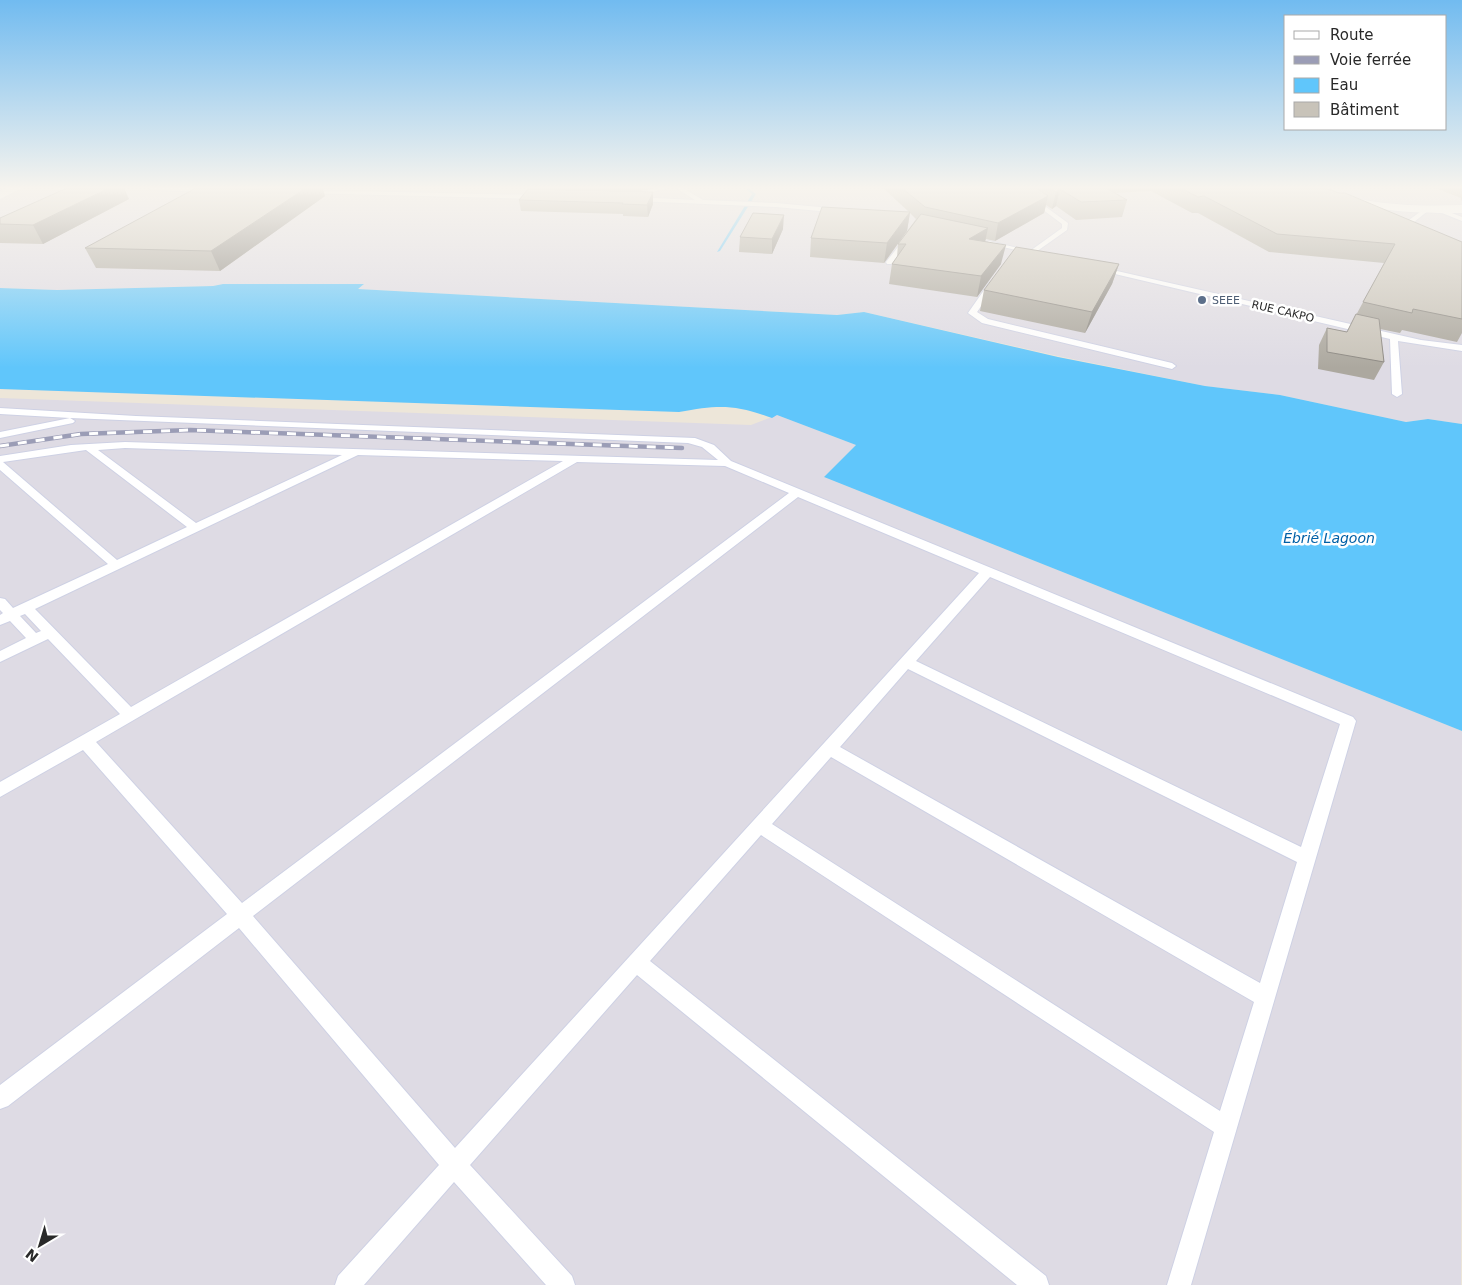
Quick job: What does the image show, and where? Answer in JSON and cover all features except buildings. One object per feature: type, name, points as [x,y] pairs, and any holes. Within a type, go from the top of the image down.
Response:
[{"type":"lane","points":[[890,262],[901,248]]},
{"type":"lane","points":[[1008,248],[1040,255]]},
{"type":"lane","points":[[1031,253],[1038,248]]},
{"type":"lane","points":[[1012,258],[1018,250]]},
{"type":"lane","name":"RUE CAKPO","points":[[1094,267],[1420,343],[1462,348]]},
{"type":"lane","points":[[995,281],[972,313],[976,317],[985,321],[1172,366]]},
{"type":"lane","points":[[1394,337],[1397,394]]},
{"type":"lane","points":[[0,412],[688,440],[703,442],[711,446],[727,463]]},
{"type":"lane","points":[[0,435],[93,417]]},
{"type":"lane","points":[[0,459],[88,447],[125,445],[727,463],[1348,720],[1179,1285]]},
{"type":"lane","points":[[88,447],[196,528]]},
{"type":"lane","points":[[6,617],[357,452]]},
{"type":"lane","points":[[0,790],[576,458]]},
{"type":"lane","points":[[0,464],[116,565]]},
{"type":"lane","points":[[0,1098],[797,492]]},
{"type":"lane","points":[[347,1285],[988,571]]},
{"type":"lane","points":[[0,602],[6,617],[35,640]]},
{"type":"lane","points":[[27,608],[130,716]]},
{"type":"lane","points":[[0,657],[50,632]]},
{"type":"lane","points":[[906,662],[1306,858]]},
{"type":"lane","points":[[85,741],[240,915],[454,1166],[563,1285]]},
{"type":"lane","points":[[829,748],[1265,997]]},
{"type":"lane","points":[[760,825],[1226,1127]]},
{"type":"lane","points":[[636,962],[1037,1285]]},
{"type":"shaded area","points":[[0,248],[1462,248],[1462,424],[1428,419],[1406,422],[1280,395],[1205,386],[1058,356],[864,312],[837,315],[357,289],[363,285],[223,284],[213,286],[57,290],[0,288]]},
{"type":"shaded area","points":[[0,398],[751,425],[777,415],[856,445],[824,477],[1462,731],[1461,1285],[0,1285]]},
{"type":"water","name":"Ébrié Lagoon","points":[[223,284],[364,284],[358,289],[837,315],[864,312],[1058,357],[1205,386],[1280,395],[1406,422],[1428,419],[1462,424],[1462,731],[824,477],[856,445],[777,415],[772,418],[747,410],[726,407],[679,412],[0,389],[0,288],[57,290],[213,286]]},
{"type":"railway","points":[[0,446],[81,434],[190,430],[682,448]]},
{"type":"place","name":"SEEE","points":[[1202,300]]}]
